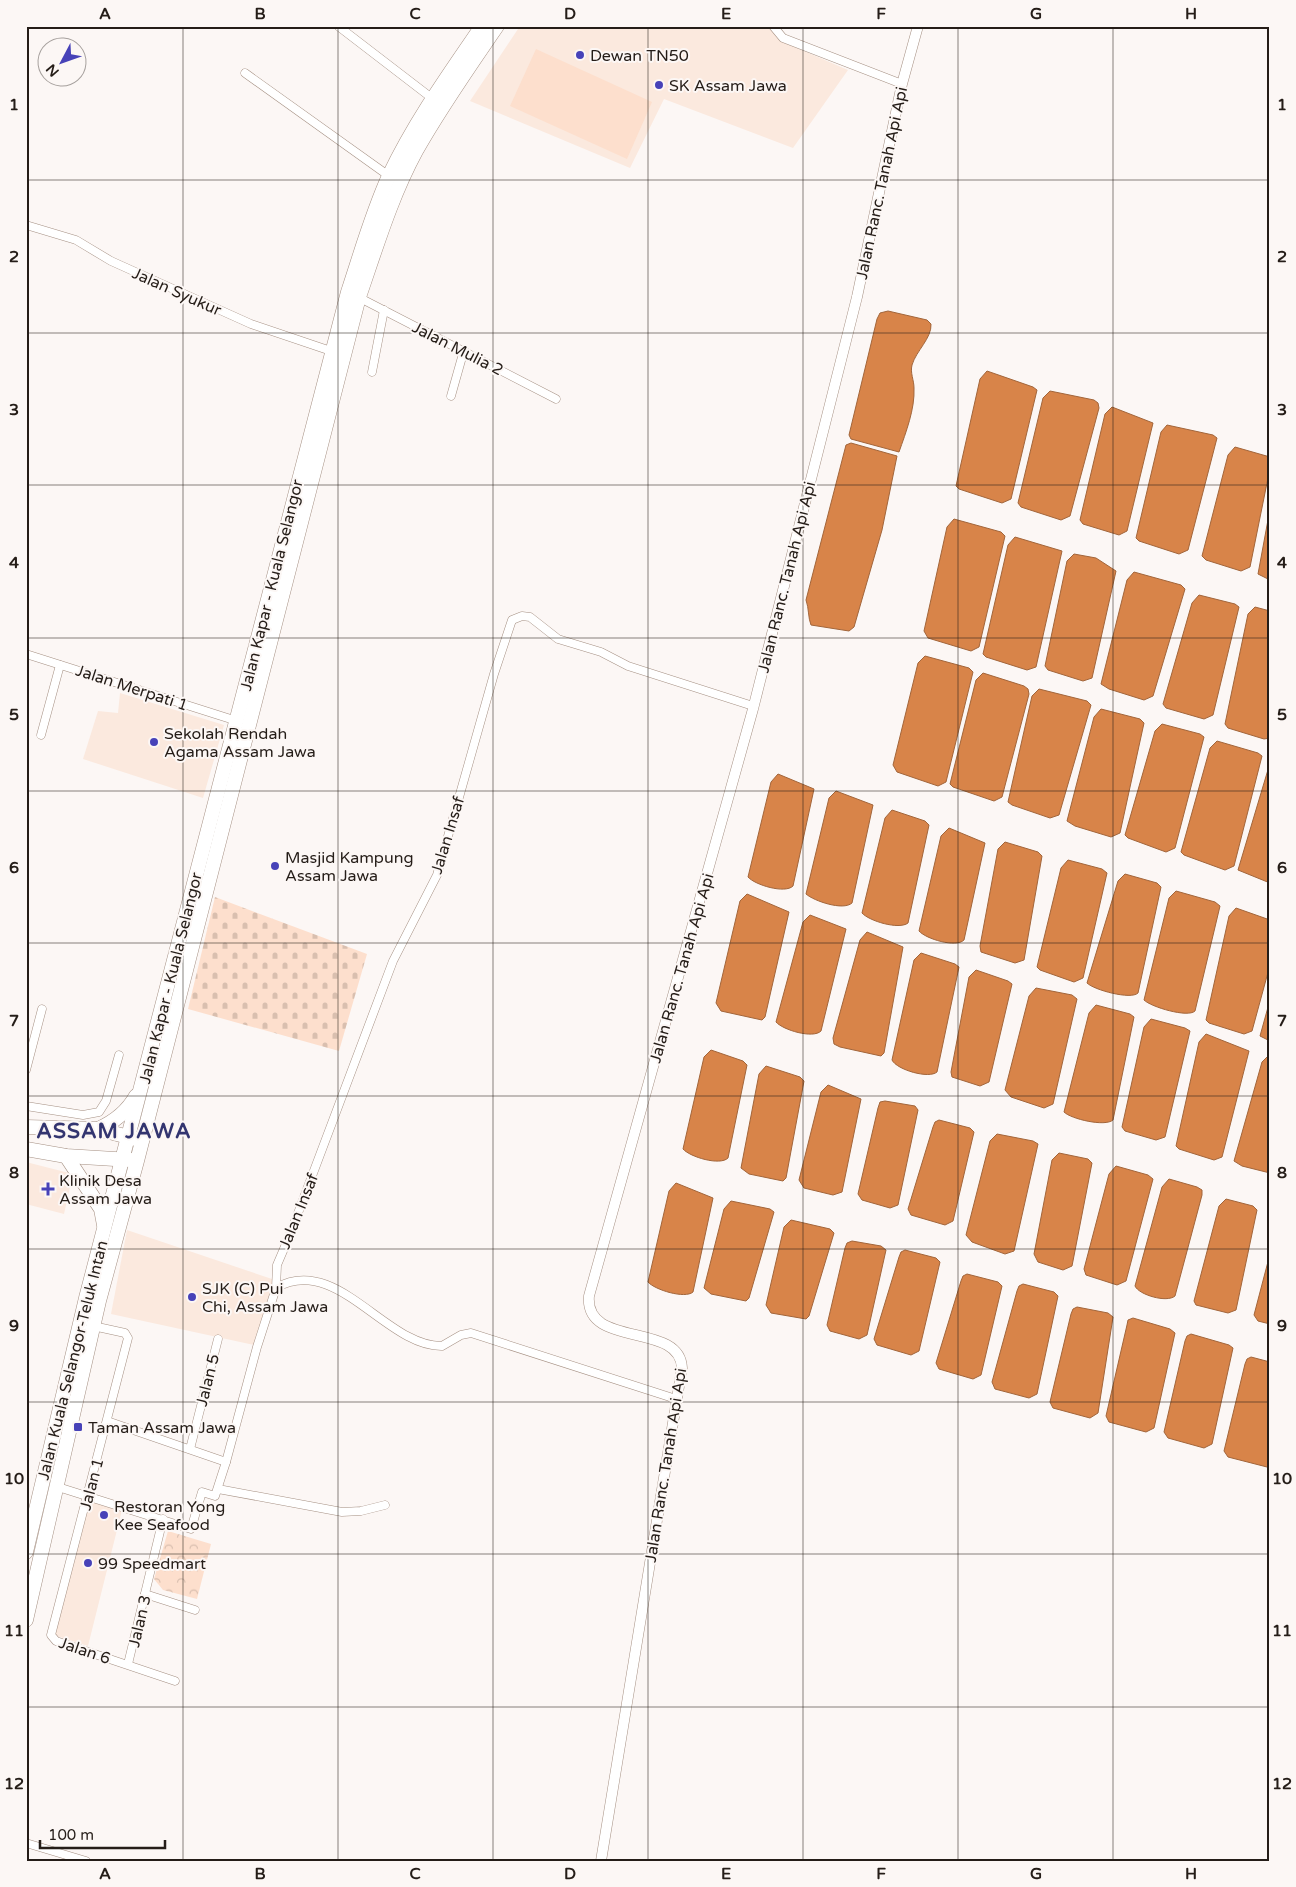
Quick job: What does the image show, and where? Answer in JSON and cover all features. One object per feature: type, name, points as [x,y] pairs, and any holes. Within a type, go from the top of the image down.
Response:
[{"type":"highway","name":"Jalan Kapar - Kuala Selangor","points":[[127,1163],[138,1137],[374,210],[404,146],[482,26]]},
{"type":"highway","name":"Jalan Kapar - Kuala Selangor","points":[[138,1137],[144,1080],[331,351],[386,215],[415,152],[458,83],[497,26]]},
{"type":"highway","points":[[98,1130],[110,1124],[124,1112],[144,1080]]},
{"type":"highway","points":[[26,1128],[98,1130],[138,1137]]},
{"type":"highway","points":[[26,1149],[127,1163]]},
{"type":"highway","points":[[66,1156],[101,1209],[105,1228]]},
{"type":"highway","name":"Jalan Kuala Selangor-Teluk Intan","points":[[26,1552],[30,1516],[105,1228],[127,1163]]},
{"type":"highway","name":"Jalan Kuala Selangor-Teluk Intan","points":[[26,1620],[114,1242],[127,1163]]},
{"type":"street","points":[[338,26],[433,100]]},
{"type":"street","points":[[773,26],[783,38],[902,84]]},
{"type":"street","name":"Jalan Ranc. Tanah Api Api","points":[[601,1861],[682,1362],[676,1350],[670,1346],[600,1323],[590,1311],[589,1296],[753,706],[857,297],[902,84],[918,26]]},
{"type":"street","points":[[245,73],[389,176]]},
{"type":"street","name":"Jalan Syukur","points":[[26,225],[76,240],[111,261],[251,324],[331,351]]},
{"type":"street","name":"Jalan Mulia 2","points":[[354,294],[556,399]]},
{"type":"street","points":[[372,372],[384,310]]},
{"type":"street","points":[[451,396],[464,350]]},
{"type":"street","name":"Jalan Insaf","points":[[276,1288],[277,1265],[281,1253],[289,1237],[362,1039],[393,961],[437,875],[494,674],[512,620],[522,616],[530,617],[558,639],[568,643],[588,647],[628,666],[753,706]]},
{"type":"street","name":"Jalan Merpati 1","points":[[26,654],[237,721]]},
{"type":"street","points":[[41,735],[60,665]]},
{"type":"street","points":[[26,1070],[42,1009]]},
{"type":"street","points":[[26,1106],[83,1115],[99,1112],[106,1101],[119,1055]]},
{"type":"street","points":[[58,1487],[191,1529],[202,1492],[215,1496],[218,1489],[257,1347],[276,1288],[290,1282],[319,1283],[339,1290],[395,1328],[421,1342],[442,1346],[461,1335],[471,1333],[676,1399]]},
{"type":"street","name":"Jalan 1","points":[[51,1638],[50,1633],[89,1496],[128,1338],[125,1333],[94,1326]]},
{"type":"street","name":"Jalan 5","points":[[190,1449],[218,1339]]},
{"type":"street","points":[[108,1421],[226,1462]]},
{"type":"street","points":[[218,1489],[342,1512],[361,1511],[385,1505]]},
{"type":"street","name":"Jalan 3","points":[[128,1664],[163,1519]]},
{"type":"street","points":[[145,1594],[195,1610]]},
{"type":"street","name":"Jalan 6","points":[[51,1638],[175,1681]]},
{"type":"street","points":[[26,1843],[86,1861]]},
{"type":"shaded area","name":"SK Assam Jawa","points":[[520,26],[771,26],[783,42],[848,70],[793,148],[664,99],[630,168],[470,101]]},
{"type":"shaded area","points":[[888,311],[927,320],[931,324],[929,334],[912,365],[913,404],[899,452],[851,439],[849,435],[877,319],[880,313]]},
{"type":"shaded area","points":[[987,371],[1037,390],[1011,499],[1002,503],[959,489],[956,486],[980,379]]},
{"type":"shaded area","points":[[1050,391],[1094,400],[1098,403],[1099,408],[1070,516],[1061,520],[1021,507],[1018,503],[1043,398]]},
{"type":"shaded area","points":[[1112,407],[1153,423],[1127,531],[1119,535],[1083,524],[1080,520],[1105,414]]},
{"type":"shaded area","points":[[1167,425],[1213,435],[1217,438],[1188,550],[1179,554],[1139,541],[1136,538],[1161,432]]},
{"type":"shaded area","points":[[851,443],[897,456],[882,530],[854,627],[849,631],[811,625],[806,600],[846,445]]},
{"type":"shaded area","points":[[1235,447],[1270,457],[1270,468],[1250,567],[1241,571],[1206,560],[1202,556],[1228,455]]},
{"type":"shaded area","points":[[1270,509],[1270,580],[1258,574]]},
{"type":"shaded area","points":[[954,519],[1001,532],[1005,536],[979,647],[971,651],[928,638],[924,631],[947,527]]},
{"type":"shaded area","points":[[1015,537],[1062,551],[1036,667],[1027,670],[986,657],[983,654],[1008,545]]},
{"type":"shaded area","points":[[1074,554],[1096,558],[1116,571],[1092,678],[1083,681],[1048,670],[1045,666],[1067,561]]},
{"type":"shaded area","points":[[1134,572],[1181,585],[1185,589],[1153,696],[1144,700],[1109,689],[1101,684],[1127,580]]},
{"type":"shaded area","points":[[1199,595],[1235,604],[1239,607],[1213,715],[1204,719],[1166,708],[1163,704],[1192,603]]},
{"type":"shaded area","points":[[1255,607],[1270,611],[1270,738],[1264,739],[1228,728],[1225,724],[1248,614]]},
{"type":"shaded area","points":[[925,656],[969,668],[973,672],[946,782],[938,786],[897,772],[893,765],[918,663]]},
{"type":"shaded area","points":[[983,673],[1024,686],[1028,689],[1029,694],[1002,797],[994,801],[953,787],[950,784],[976,680]]},
{"type":"shaded area","points":[[1039,689],[1087,701],[1091,705],[1059,815],[1050,818],[1008,802],[1032,696]]},
{"type":"shaded area","name":"Sekolah Rendah Agama Assam Jawa","points":[[120,693],[224,725],[203,798],[83,759],[98,711],[118,713]]},
{"type":"shaded area","points":[[1101,709],[1140,719],[1144,723],[1120,833],[1111,837],[1075,826],[1067,821],[1094,717]]},
{"type":"shaded area","points":[[1162,724],[1200,734],[1204,737],[1175,848],[1166,852],[1128,838],[1125,835],[1155,731]]},
{"type":"shaded area","points":[[1217,741],[1258,753],[1262,756],[1234,866],[1225,870],[1184,855],[1181,852],[1210,748]]},
{"type":"shaded area","points":[[1270,763],[1270,883],[1238,870]]},
{"type":"shaded area","points":[[778,774],[814,789],[793,886],[784,889],[777,889],[757,883],[748,877],[771,782]]},
{"type":"shaded area","points":[[836,791],[873,805],[852,903],[842,906],[822,902],[806,894],[829,798]]},
{"type":"shaded area","points":[[892,810],[925,821],[929,825],[908,923],[898,926],[877,922],[862,913],[885,818]]},
{"type":"shaded area","points":[[949,828],[985,843],[964,940],[955,943],[948,943],[928,937],[919,931],[941,836]]},
{"type":"shaded area","points":[[1005,842],[1038,852],[1042,856],[1024,960],[1015,963],[981,952],[980,946],[998,849]]},
{"type":"shaded area","points":[[1068,860],[1102,869],[1107,873],[1083,978],[1074,982],[1040,970],[1037,967],[1061,868]]},
{"type":"shaded area","points":[[1125,874],[1157,883],[1161,887],[1138,993],[1134,995],[1121,995],[1104,991],[1087,983],[1118,881]]},
{"type":"shaded area","points":[[1176,891],[1215,902],[1220,906],[1195,1011],[1191,1013],[1170,1011],[1154,1006],[1144,1000],[1169,898]]},
{"type":"shaded area","points":[[747,894],[789,912],[765,1017],[762,1020],[721,1011],[716,1003],[740,901]]},
{"type":"shaded area","points":[[1236,908],[1270,920],[1270,965],[1252,1031],[1244,1034],[1209,1023],[1206,1020],[1229,916]]},
{"type":"shaded area","points":[[810,915],[846,929],[821,1031],[805,1034],[785,1028],[776,1022],[803,922]]},
{"type":"shaded area","points":[[867,932],[903,947],[884,1053],[881,1056],[840,1047],[834,1044],[833,1038],[860,940]]},
{"type":"shaded area","points":[[921,953],[959,967],[937,1072],[933,1074],[921,1074],[906,1070],[895,1064],[892,1060],[914,960]]},
{"type":"shaded area","points":[[976,970],[1012,984],[989,1082],[980,1086],[952,1077],[951,1072],[969,977]]},
{"type":"shaded area","points":[[1036,988],[1072,995],[1077,999],[1053,1104],[1044,1108],[1011,1097],[1005,1090],[1029,996]]},
{"type":"shaded area","points":[[1270,1000],[1270,1041],[1260,1036]]},
{"type":"shaded area","points":[[1096,1005],[1130,1014],[1134,1017],[1113,1120],[1103,1123],[1080,1119],[1064,1112],[1089,1013]]},
{"type":"shaded area","points":[[1151,1019],[1190,1031],[1165,1137],[1156,1140],[1125,1131],[1122,1127],[1144,1027]]},
{"type":"shaded area","points":[[1206,1034],[1249,1051],[1222,1157],[1214,1160],[1179,1149],[1176,1146],[1199,1042]]},
{"type":"shaded area","points":[[711,1050],[743,1061],[747,1065],[728,1158],[719,1161],[712,1161],[692,1155],[683,1149],[704,1057]]},
{"type":"shaded area","points":[[1269,1055],[1270,1173],[1242,1166],[1234,1161],[1262,1062]]},
{"type":"shaded area","points":[[766,1066],[800,1077],[804,1081],[786,1178],[783,1181],[749,1174],[741,1168],[759,1074]]},
{"type":"shaded area","points":[[828,1085],[861,1099],[842,1192],[833,1195],[804,1188],[799,1180],[821,1092]]},
{"type":"shaded area","points":[[885,1101],[915,1106],[918,1110],[898,1205],[890,1208],[862,1200],[858,1194],[878,1108],[880,1102]]},
{"type":"shaded area","points":[[939,1120],[970,1128],[974,1132],[953,1221],[945,1225],[911,1215],[908,1209],[933,1127],[935,1122]]},
{"type":"shaded area","points":[[997,1134],[1033,1141],[1038,1144],[1014,1251],[1005,1254],[972,1242],[966,1235],[990,1141]]},
{"type":"shaded area","points":[[1059,1153],[1088,1159],[1092,1163],[1072,1266],[1063,1270],[1038,1262],[1034,1254],[1052,1160]]},
{"type":"shaded area","name":"Klinik Desa Assam Jawa","points":[[26,1162],[73,1174],[64,1214],[26,1204]]},
{"type":"shaded area","points":[[1116,1166],[1148,1175],[1153,1179],[1126,1281],[1117,1285],[1086,1275],[1084,1269],[1109,1174]]},
{"type":"shaded area","points":[[1169,1179],[1197,1187],[1202,1190],[1202,1195],[1175,1296],[1166,1299],[1147,1295],[1135,1286],[1162,1187]]},
{"type":"shaded area","points":[[676,1183],[713,1198],[693,1292],[684,1295],[663,1291],[648,1282],[669,1191]]},
{"type":"shaded area","points":[[1226,1199],[1253,1206],[1257,1210],[1236,1310],[1228,1313],[1196,1305],[1194,1301],[1219,1206]]},
{"type":"shaded area","points":[[731,1201],[770,1209],[774,1212],[749,1298],[746,1301],[711,1294],[704,1288],[724,1209]]},
{"type":"shaded area","points":[[791,1220],[830,1229],[834,1233],[809,1316],[806,1319],[771,1313],[766,1305],[784,1227]]},
{"type":"shaded area","name":"SJK (C) Pui Chi, Assam Jawa","points":[[127,1230],[275,1280],[254,1345],[111,1314]]},
{"type":"shaded area","points":[[852,1241],[881,1246],[886,1250],[867,1335],[859,1339],[830,1331],[827,1325],[845,1248],[847,1243]]},
{"type":"shaded area","points":[[905,1250],[936,1258],[940,1262],[919,1351],[911,1355],[877,1345],[874,1339],[899,1257],[901,1252]]},
{"type":"shaded area","points":[[1270,1254],[1270,1324],[1258,1321],[1254,1315]]},
{"type":"shaded area","points":[[967,1274],[998,1282],[1002,1286],[981,1375],[973,1379],[939,1369],[936,1363],[961,1281],[963,1276]]},
{"type":"shaded area","points":[[1023,1284],[1054,1292],[1058,1296],[1037,1394],[1029,1398],[995,1389],[992,1382],[1017,1291],[1019,1286]]},
{"type":"shaded area","points":[[1077,1307],[1108,1313],[1113,1317],[1098,1413],[1090,1418],[1053,1408],[1050,1402],[1071,1314],[1073,1309]]},
{"type":"shaded area","points":[[1133,1318],[1170,1329],[1175,1333],[1154,1428],[1146,1432],[1109,1422],[1106,1416],[1128,1320]]},
{"type":"shaded area","points":[[1191,1334],[1229,1345],[1233,1348],[1212,1444],[1204,1448],[1168,1438],[1164,1432],[1185,1341],[1187,1336]]},
{"type":"shaded area","points":[[1251,1357],[1270,1362],[1270,1467],[1228,1457],[1224,1451],[1245,1364],[1247,1359]]},
{"type":"shaded area","points":[[90,1501],[122,1510],[88,1646],[54,1635]]},
{"type":"green space","points":[[536,49],[652,102],[627,159],[510,106]]},
{"type":"green space","points":[[215,897],[367,954],[339,1051],[188,1009]]},
{"type":"green space","points":[[168,1531],[211,1544],[197,1599],[163,1590],[154,1579]]},
{"type":"place","name":"Dewan TN50","points":[[580,55]]},
{"type":"place","name":"SK Assam Jawa","points":[[659,85]]},
{"type":"place","name":"Sekolah Rendah Agama Assam Jawa","points":[[154,742]]},
{"type":"place","name":"Masjid Kampung Assam Jawa","points":[[275,866]]},
{"type":"place","name":"Klinik Desa Assam Jawa","points":[[48,1189]]},
{"type":"place","name":"SJK (C) Pui Chi, Assam Jawa","points":[[192,1297]]},
{"type":"place","name":"Taman Assam Jawa","points":[[78,1427]]},
{"type":"place","name":"Restoran Yong Kee Seafood","points":[[104,1515]]},
{"type":"place","name":"99 Speedmart","points":[[88,1563]]},
{"type":"district","name":"ASSAM JAWA","points":[[114,1131]]}]
